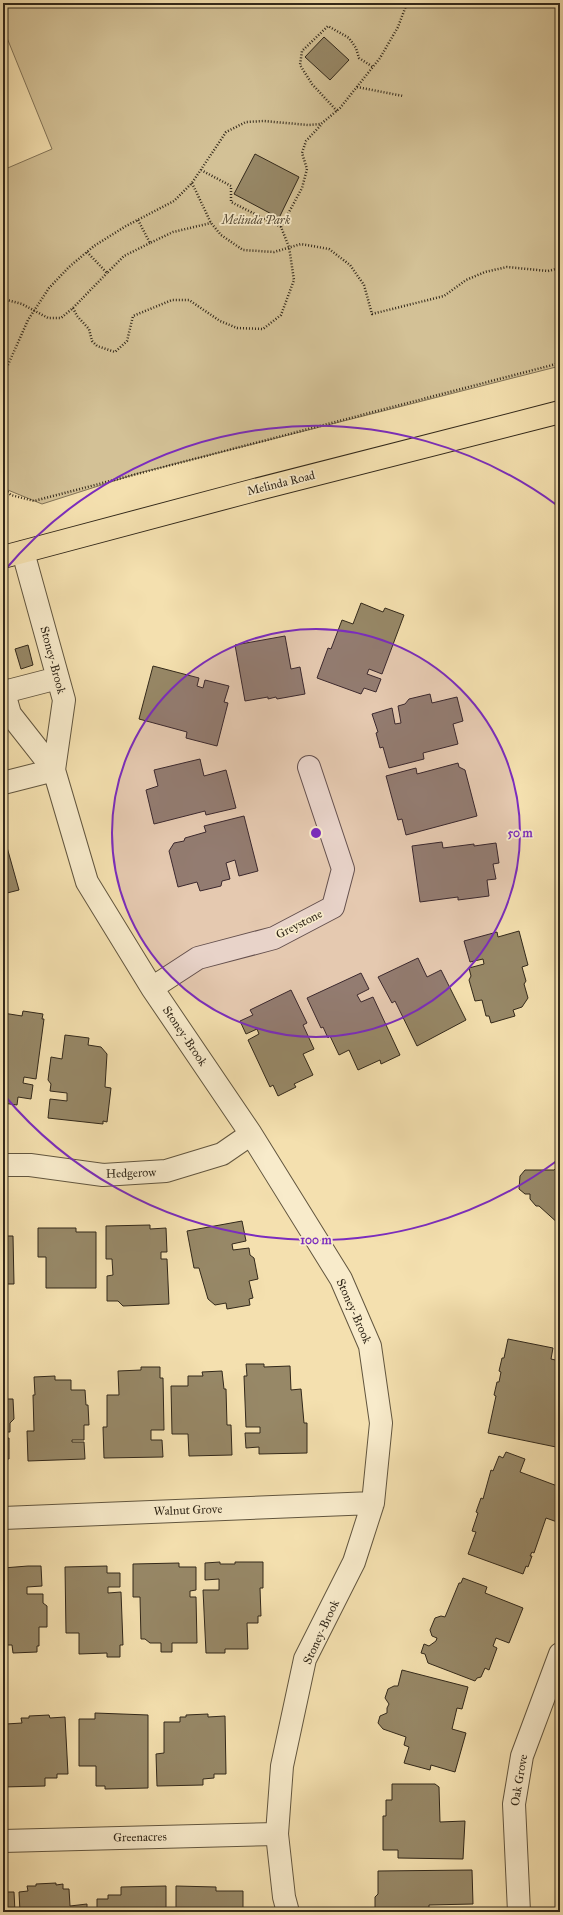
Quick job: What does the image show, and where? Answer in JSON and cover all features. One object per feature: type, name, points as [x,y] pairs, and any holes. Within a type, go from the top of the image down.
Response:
[{"type":"main road","name":"Melinda Road","points":[[13,555],[251,491],[560,412]]},
{"type":"street","name":"Stoney-Brook","points":[[13,555],[58,678],[64,700],[54,770]]},
{"type":"street","points":[[3,690],[58,678]]},
{"type":"street","name":"Stoney-Brook","points":[[3,690],[10,714],[54,770],[87,882],[152,988],[251,1134],[341,1279],[370,1346],[381,1424],[374,1503],[354,1562],[305,1659],[282,1766],[278,1834],[284,1897],[288,1912]]},
{"type":"street","name":"Greystone","points":[[152,988],[198,958],[274,938],[333,907],[343,869],[309,767]]},
{"type":"street","points":[[3,783],[54,770]]},
{"type":"street","name":"Hedgerow","points":[[3,1166],[30,1166],[102,1174],[166,1171],[222,1154],[251,1134]]},
{"type":"street","name":"Walnut Grove","points":[[3,1518],[374,1503]]},
{"type":"street","name":"Oak Grove","points":[[519,1912],[514,1804],[522,1756],[560,1654]]},
{"type":"street","name":"Greenacres","points":[[3,1841],[278,1834]]},
{"type":"path","points":[[281,227],[302,188],[307,169],[302,153],[306,141],[321,124],[337,111],[380,58],[398,27],[407,3]]},
{"type":"path","points":[[337,111],[312,84],[300,65],[302,51],[328,26],[349,38],[360,58],[373,67]]},
{"type":"path","points":[[357,86],[403,96]]},
{"type":"path","points":[[3,376],[28,320],[49,288],[69,267],[87,252],[126,226],[174,201],[192,183],[226,132],[246,122],[264,121],[308,125],[321,124]]},
{"type":"path","points":[[73,308],[77,316],[88,329],[92,341],[97,346],[115,352],[127,341],[133,316],[172,300],[189,300],[220,321],[237,328],[263,329],[280,315],[294,280],[289,247],[281,227],[231,202],[231,186],[201,170]]},
{"type":"path","points":[[192,183],[211,223],[221,235],[243,250],[274,252],[301,244],[328,249],[350,264],[364,285],[372,314],[444,296],[466,280],[485,272],[507,267],[548,271],[560,268]]},
{"type":"path","points":[[138,220],[150,243]]},
{"type":"path","points":[[3,299],[22,304],[48,318],[61,318],[73,308],[124,256],[173,232],[211,223]]},
{"type":"path","points":[[87,252],[107,273]]},
{"type":"path","points":[[3,488],[11,495],[34,501],[560,363]]},
{"type":"green space","name":"Melinda Park","points":[[3,3],[560,3],[560,366],[139,473],[42,504],[3,488],[3,170],[52,149],[3,28]]},
{"type":"building","points":[[324,37],[349,60],[330,80],[305,57]]},
{"type":"building","points":[[255,154],[299,177],[279,218],[234,194]]},
{"type":"building","points":[[361,603],[383,612],[385,608],[404,615],[382,674],[369,669],[367,674],[381,679],[376,692],[364,688],[361,694],[317,678],[328,648],[331,649],[342,620],[353,624]]},
{"type":"building","points":[[285,636],[291,669],[300,667],[305,694],[277,699],[276,697],[268,699],[268,697],[245,701],[235,645]]},
{"type":"building","points":[[28,645],[33,665],[21,669],[15,649]]},
{"type":"building","points":[[153,666],[199,678],[197,686],[203,688],[205,680],[229,686],[224,702],[228,703],[217,746],[186,738],[187,732],[139,719]]},
{"type":"building","points":[[430,694],[432,703],[457,697],[463,721],[453,724],[458,744],[423,753],[424,759],[389,768],[383,747],[380,748],[376,733],[378,732],[372,714],[392,708],[395,724],[401,723],[398,706],[405,704],[409,699]]},
{"type":"building","points":[[200,759],[204,776],[226,770],[236,808],[206,815],[205,811],[154,824],[146,790],[158,786],[154,770]]},
{"type":"building","points":[[458,763],[459,767],[465,770],[477,816],[406,835],[402,819],[398,820],[386,776],[416,768],[417,774]]},
{"type":"building","points":[[244,816],[258,871],[239,876],[235,860],[226,863],[230,879],[222,881],[221,886],[200,891],[197,882],[178,887],[169,851],[174,843],[184,841],[185,838],[206,832],[204,826]]},
{"type":"building","points":[[3,833],[19,890],[3,894]]},
{"type":"building","points":[[442,842],[443,848],[496,843],[499,863],[493,864],[496,879],[487,880],[489,896],[458,900],[458,897],[420,902],[412,846]]},
{"type":"building","points":[[519,931],[528,965],[522,967],[526,981],[524,984],[528,998],[522,1007],[513,1010],[515,1016],[491,1023],[489,1016],[486,1016],[482,1000],[475,1001],[469,980],[471,976],[469,968],[484,964],[483,959],[470,962],[464,941],[497,932],[498,937]]},
{"type":"building","points":[[418,958],[427,977],[441,970],[466,1020],[417,1046],[395,1001],[392,1003],[378,977]]},
{"type":"building","points":[[361,973],[369,989],[357,995],[361,1002],[373,997],[400,1055],[381,1064],[380,1060],[358,1070],[349,1050],[339,1055],[330,1036],[328,1038],[323,1027],[321,1028],[307,998]]},
{"type":"building","points":[[291,990],[307,1023],[303,1025],[314,1049],[303,1054],[313,1075],[294,1084],[296,1087],[278,1096],[273,1085],[270,1087],[248,1040],[259,1034],[257,1029],[246,1034],[240,1021],[253,1015],[250,1010]]},
{"type":"building","points":[[23,1011],[43,1014],[42,1019],[44,1019],[36,1079],[24,1077],[23,1083],[33,1085],[31,1099],[18,1097],[17,1105],[3,1103],[3,1013],[22,1016]]},
{"type":"building","points":[[65,1035],[89,1038],[88,1045],[101,1047],[107,1054],[105,1087],[111,1088],[107,1122],[103,1121],[103,1124],[48,1118],[50,1099],[67,1101],[67,1093],[50,1091],[51,1084],[48,1080],[51,1057],[62,1059]]},
{"type":"building","points":[[560,1164],[560,1225],[539,1206],[536,1206],[530,1199],[530,1194],[525,1194],[519,1189],[520,1176],[525,1170],[554,1170]]},
{"type":"building","points":[[242,1221],[246,1241],[232,1244],[233,1250],[249,1248],[250,1255],[254,1258],[258,1279],[249,1281],[253,1298],[249,1299],[250,1305],[227,1309],[226,1303],[215,1305],[208,1299],[199,1268],[194,1268],[187,1231]]},
{"type":"building","points":[[150,1225],[150,1229],[166,1228],[167,1252],[161,1252],[161,1259],[167,1259],[169,1304],[123,1306],[118,1301],[107,1301],[107,1276],[113,1275],[112,1259],[106,1259],[106,1226]]},
{"type":"building","points":[[38,1228],[76,1228],[76,1232],[96,1232],[96,1288],[46,1288],[46,1257],[38,1257]]},
{"type":"building","points":[[3,1236],[13,1236],[14,1284],[3,1284]]},
{"type":"building","points":[[508,1339],[553,1348],[551,1359],[560,1361],[560,1430],[556,1447],[488,1433],[496,1396],[494,1395],[501,1372],[499,1371],[502,1358],[504,1358]]},
{"type":"building","points":[[246,1364],[264,1364],[264,1367],[290,1366],[291,1390],[301,1389],[304,1423],[307,1423],[307,1453],[259,1454],[259,1447],[246,1448],[245,1433],[260,1433],[260,1427],[246,1427],[244,1376],[247,1376]]},
{"type":"building","points":[[141,1367],[160,1367],[160,1378],[163,1378],[164,1430],[151,1430],[151,1440],[162,1440],[163,1457],[104,1458],[103,1427],[107,1427],[107,1395],[119,1395],[118,1371],[141,1370]]},
{"type":"building","points":[[222,1371],[224,1389],[226,1389],[227,1425],[231,1425],[232,1455],[189,1456],[188,1434],[172,1434],[171,1386],[188,1386],[188,1376],[203,1376],[202,1372]]},
{"type":"building","points":[[55,1376],[55,1380],[71,1380],[71,1390],[85,1390],[86,1405],[88,1405],[89,1425],[84,1425],[84,1440],[72,1440],[72,1442],[84,1442],[85,1459],[28,1461],[27,1431],[34,1431],[34,1377]]},
{"type":"building","points":[[3,1380],[5,1380],[5,1399],[13,1399],[14,1419],[10,1423],[10,1432],[3,1432]]},
{"type":"building","points":[[3,1438],[9,1438],[9,1459],[3,1459]]},
{"type":"building","points":[[506,1452],[525,1459],[520,1472],[560,1487],[560,1523],[546,1518],[534,1553],[532,1552],[528,1567],[526,1566],[523,1574],[468,1554],[476,1532],[472,1531],[478,1513],[476,1512],[481,1498],[483,1499],[491,1470],[493,1471],[499,1456],[503,1458]]},
{"type":"building","points":[[220,1562],[220,1564],[235,1564],[235,1562],[263,1562],[263,1588],[260,1588],[261,1616],[258,1616],[258,1623],[247,1623],[248,1649],[225,1649],[225,1653],[206,1653],[203,1590],[219,1590],[219,1579],[205,1580],[205,1563]]},
{"type":"building","points":[[179,1563],[179,1567],[196,1567],[196,1590],[190,1591],[190,1597],[196,1597],[197,1643],[172,1643],[172,1652],[161,1652],[161,1643],[150,1643],[145,1639],[141,1639],[140,1597],[133,1597],[133,1564]]},
{"type":"building","points":[[41,1566],[42,1586],[27,1587],[27,1594],[43,1594],[43,1603],[47,1606],[47,1627],[39,1627],[39,1646],[37,1646],[37,1652],[13,1653],[12,1645],[3,1645],[3,1568]]},
{"type":"building","points":[[107,1566],[107,1573],[120,1573],[120,1587],[108,1587],[108,1593],[121,1592],[123,1645],[120,1645],[120,1657],[107,1657],[107,1653],[79,1654],[79,1633],[66,1633],[65,1567]]},
{"type":"building","points":[[463,1578],[487,1587],[485,1593],[523,1608],[509,1643],[496,1638],[493,1646],[497,1648],[489,1670],[485,1668],[481,1677],[477,1678],[475,1681],[428,1663],[425,1654],[421,1653],[424,1644],[429,1646],[436,1641],[437,1638],[432,1636],[430,1630],[435,1618],[441,1616],[445,1617],[459,1583],[461,1583]]},
{"type":"building","points":[[402,1670],[468,1687],[462,1709],[457,1708],[452,1729],[466,1733],[455,1772],[431,1765],[430,1770],[404,1763],[409,1747],[404,1745],[406,1737],[383,1729],[378,1723],[380,1716],[387,1713],[389,1704],[385,1698],[388,1689],[398,1686]]},
{"type":"building","points":[[95,1713],[148,1715],[148,1788],[105,1789],[105,1786],[96,1786],[96,1766],[79,1766],[79,1719],[95,1719]]},
{"type":"building","points":[[208,1714],[208,1717],[225,1716],[226,1774],[214,1774],[214,1778],[203,1779],[203,1785],[157,1786],[156,1754],[164,1753],[164,1722],[180,1722],[180,1717],[186,1717],[186,1715]]},
{"type":"building","points":[[49,1715],[50,1718],[65,1717],[68,1774],[57,1774],[57,1778],[45,1778],[45,1786],[3,1787],[3,1755],[7,1755],[6,1724],[22,1723],[21,1718],[29,1718],[29,1716]]},
{"type":"building","points":[[392,1784],[435,1784],[439,1787],[440,1822],[465,1821],[463,1859],[398,1858],[398,1850],[383,1850],[383,1816],[386,1816],[386,1800],[392,1800]]},
{"type":"building","points":[[472,1870],[473,1904],[429,1905],[429,1912],[375,1912],[375,1897],[378,1894],[378,1871]]},
{"type":"building","points":[[56,1883],[56,1885],[63,1884],[63,1889],[69,1889],[70,1906],[87,1904],[87,1912],[20,1912],[19,1892],[28,1891],[27,1886]]},
{"type":"building","points":[[166,1886],[166,1912],[97,1912],[97,1899],[108,1899],[108,1895],[121,1895],[121,1887]]},
{"type":"building","points":[[176,1886],[216,1887],[216,1891],[243,1891],[243,1912],[176,1912]]},
{"type":"building","points":[[3,1892],[14,1892],[15,1912],[3,1912]]}]
